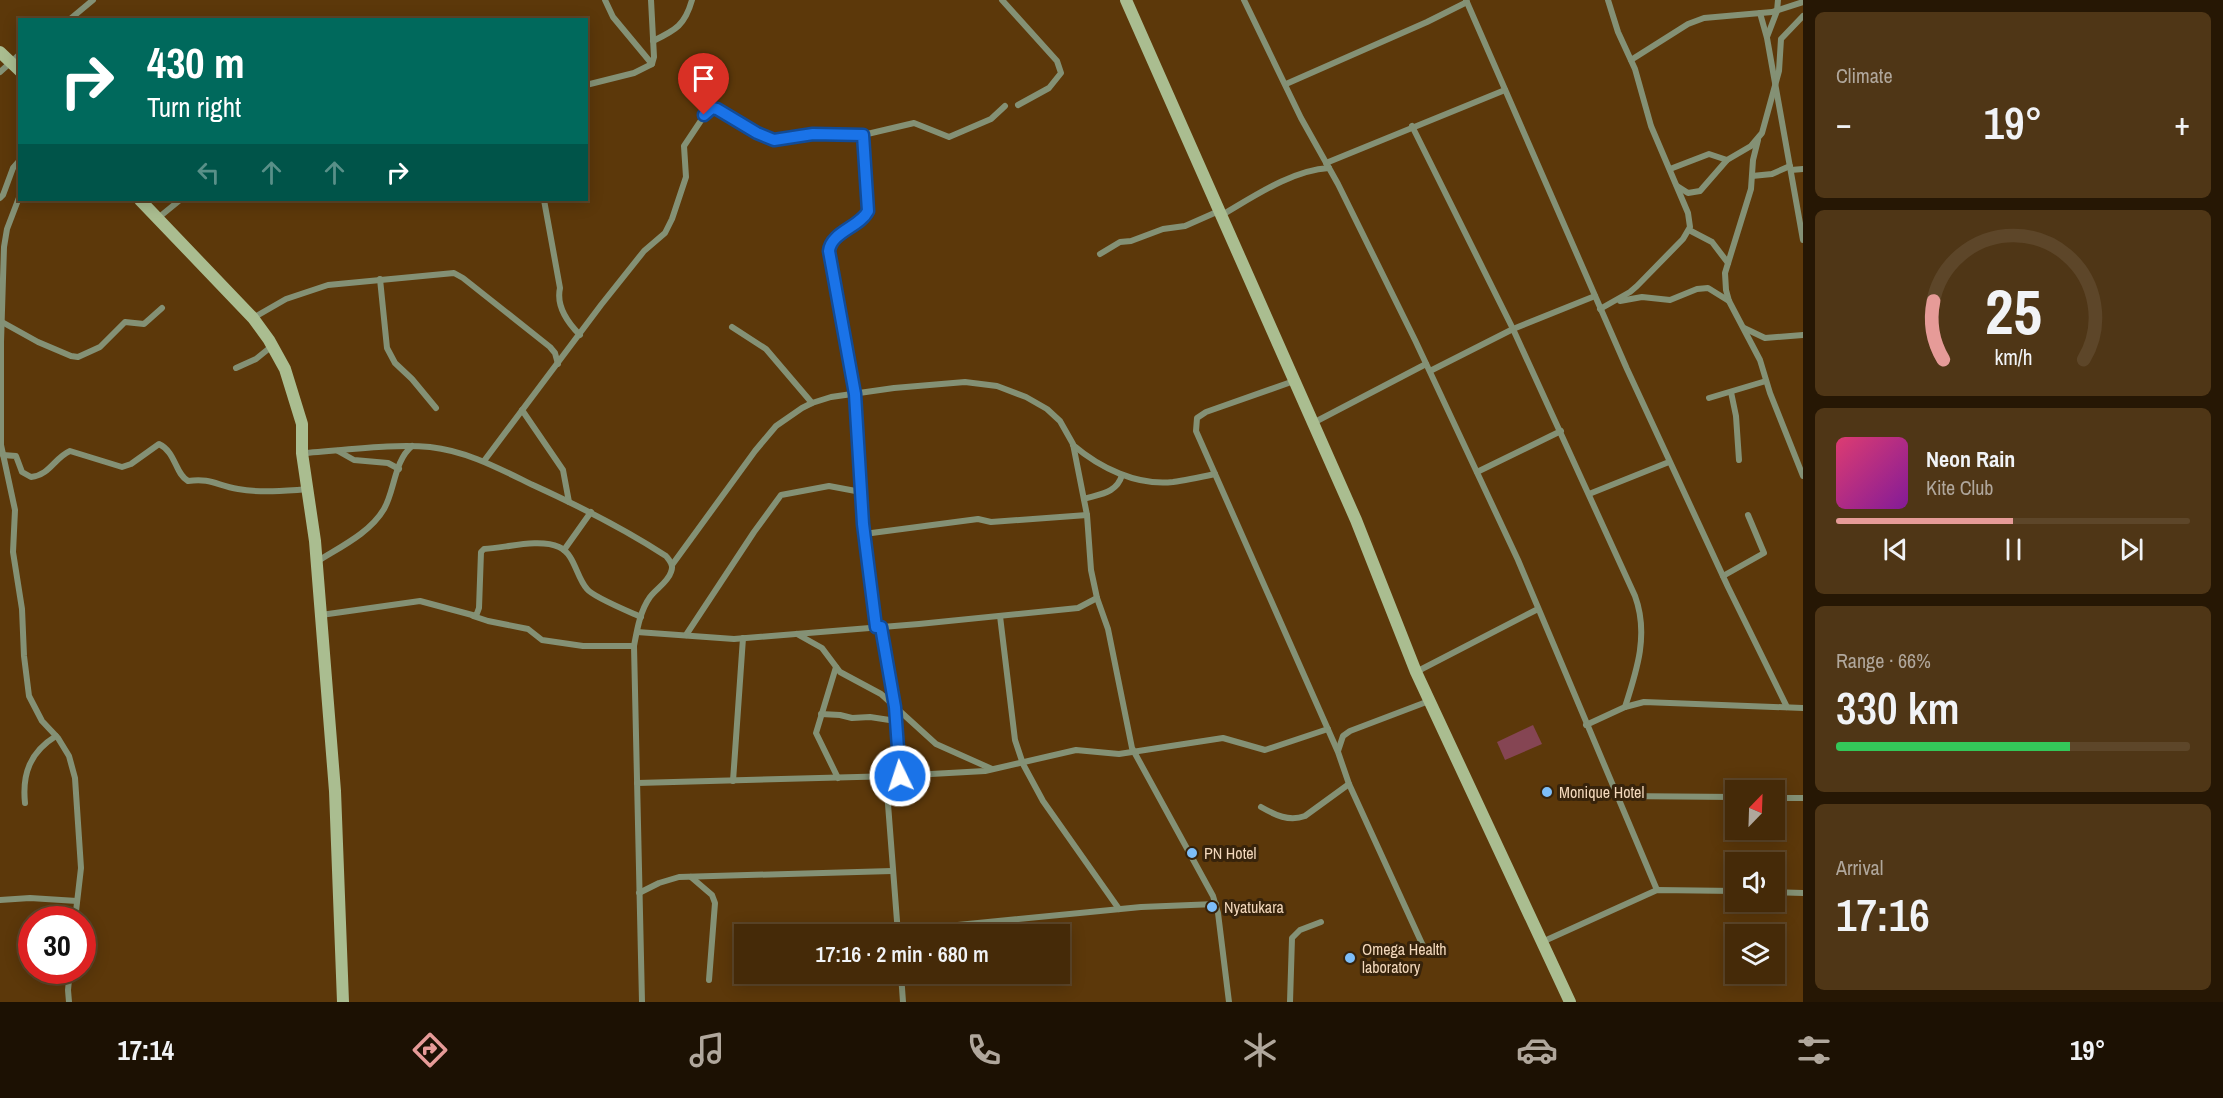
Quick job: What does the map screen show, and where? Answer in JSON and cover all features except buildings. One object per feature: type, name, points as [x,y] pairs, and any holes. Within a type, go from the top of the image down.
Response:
[{"type":"main road","points":[[1126,0],[1356,520],[1416,672],[1570,1002]]},
{"type":"main road","points":[[0,52],[17,62]]},
{"type":"main road","points":[[141,201],[253,318],[285,369],[302,424],[302,453],[317,561],[335,791],[343,1002]]},
{"type":"street","points":[[71,18],[93,0]]},
{"type":"street","points":[[605,0],[612,17],[652,64]]},
{"type":"street","points":[[651,0],[652,64]]},
{"type":"street","points":[[653,41],[678,27],[693,0]]},
{"type":"street","points":[[1002,0],[1057,61],[1061,73],[1049,87],[1018,105]]},
{"type":"street","points":[[1252,0],[1245,3],[1428,367],[1477,472],[1538,609],[1657,890]]},
{"type":"street","points":[[1600,309],[1637,286],[1677,246],[1689,230],[1690,216],[1651,126],[1631,60],[1618,32],[1608,0]]},
{"type":"street","points":[[1767,38],[1777,11],[1778,0]]},
{"type":"street","points":[[1286,84],[1442,15],[1467,1],[1669,462],[1787,707]]},
{"type":"street","points":[[1631,60],[1696,20],[1777,11],[1803,3]]},
{"type":"street","points":[[1760,13],[1767,38],[1803,240]]},
{"type":"street","points":[[1803,16],[1781,39],[1779,71],[1765,126],[1758,140],[1753,160],[1751,189],[1728,263],[1725,282],[1729,301],[1755,348],[1803,476]]},
{"type":"street","points":[[0,72],[17,62]]},
{"type":"street","points":[[588,84],[633,73],[652,64]]},
{"type":"street","points":[[1100,254],[1120,242],[1131,241],[1163,229],[1185,226],[1221,213],[1276,184],[1328,166],[1412,126],[1505,90]]},
{"type":"street","points":[[484,461],[644,251],[669,227],[686,177],[684,146],[708,110],[717,109],[757,133],[774,140],[813,134],[863,135],[914,123],[949,136],[991,119],[1005,106]]},
{"type":"street","points":[[1412,126],[1513,329],[1640,610],[1643,632],[1641,646],[1625,707]]},
{"type":"street","points":[[863,135],[868,211],[865,217],[832,241],[829,251],[855,394],[864,534],[878,627],[895,707],[897,776],[887,791],[897,924]]},
{"type":"street","points":[[1677,185],[1688,193],[1696,193],[1726,160],[1758,140]]},
{"type":"street","points":[[1670,169],[1709,154],[1726,160]]},
{"type":"street","points":[[0,198],[13,168],[18,162]]},
{"type":"street","points":[[1752,176],[1772,174],[1790,168],[1803,168]]},
{"type":"street","points":[[18,200],[7,228],[4,247],[0,439],[15,510],[13,552],[22,609],[29,696],[42,721],[56,736],[69,756],[75,778],[81,868],[76,906]]},
{"type":"street","points":[[158,219],[179,201]]},
{"type":"street","points":[[544,201],[560,288],[558,299],[567,321],[580,335]]},
{"type":"street","points":[[1689,230],[1712,242],[1728,263]]},
{"type":"street","points":[[253,318],[286,299],[328,285],[458,274],[550,347],[555,353],[558,364]]},
{"type":"street","points":[[380,279],[387,348],[394,363],[412,379],[436,408]]},
{"type":"street","points":[[1613,302],[1642,297],[1670,300],[1697,289],[1708,288],[1729,301]]},
{"type":"street","points":[[1313,423],[1428,367],[1595,296]]},
{"type":"street","points":[[2,322],[38,342],[78,357],[100,347],[125,322],[144,324],[162,308]]},
{"type":"street","points":[[732,327],[766,349],[812,403]]},
{"type":"street","points":[[1744,328],[1770,338],[1803,335]]},
{"type":"street","points":[[1755,348],[1770,338]]},
{"type":"street","points":[[236,368],[256,358],[272,346]]},
{"type":"street","points":[[1294,380],[1206,411],[1197,418],[1196,430],[1338,752],[1349,784],[1424,948]]},
{"type":"street","points":[[1709,398],[1766,381]]},
{"type":"street","points":[[642,1002],[634,646],[648,600],[671,574],[672,565],[755,451],[776,426],[801,408],[831,397],[954,383],[997,386],[1026,397],[1047,409],[1060,421],[1073,444],[1088,515],[1090,564],[1097,598],[1108,629],[1134,751],[1216,904],[1229,1002]]},
{"type":"street","points":[[1731,392],[1736,416],[1739,460]]},
{"type":"street","points":[[522,410],[565,473],[569,502]]},
{"type":"street","points":[[1477,472],[1561,431]]},
{"type":"street","points":[[3,455],[16,456],[22,472],[31,477],[50,470],[69,451],[122,467],[131,464],[159,444],[171,456],[182,477],[188,481],[202,479],[238,489],[256,491],[308,489]]},
{"type":"street","points":[[1073,444],[1090,459],[1122,475],[1159,482],[1172,482],[1215,474]]},
{"type":"street","points":[[302,453],[413,446],[432,447],[484,461],[591,512],[633,535],[666,556],[672,565]]},
{"type":"street","points":[[317,561],[357,536],[383,511],[404,454],[413,446]]},
{"type":"street","points":[[339,451],[354,460],[388,463],[399,469]]},
{"type":"street","points":[[1589,494],[1669,462]]},
{"type":"street","points":[[1084,499],[1112,490],[1120,483],[1122,475]]},
{"type":"street","points":[[686,635],[781,495],[829,486],[861,492]]},
{"type":"street","points":[[564,550],[591,512]]},
{"type":"street","points":[[864,534],[978,519],[991,522],[1088,515]]},
{"type":"street","points":[[1723,576],[1764,553],[1748,515]]},
{"type":"street","points":[[472,616],[476,616],[479,608],[482,550],[524,543],[555,546],[564,550],[569,555],[587,590],[641,617]]},
{"type":"street","points":[[637,632],[743,638],[1078,608],[1097,598]]},
{"type":"street","points":[[321,615],[420,601],[488,621],[528,629],[542,640],[584,646],[634,646]]},
{"type":"street","points":[[1416,672],[1538,609]]},
{"type":"street","points":[[1000,616],[1015,740],[1023,764],[1043,801],[1119,909]]},
{"type":"street","points":[[796,634],[822,648],[844,675],[881,694],[936,744],[994,770]]},
{"type":"street","points":[[733,781],[743,638]]},
{"type":"street","points":[[836,667],[816,736],[838,778]]},
{"type":"street","points":[[637,783],[897,776],[994,770],[1076,750],[1119,754],[1223,738],[1265,750],[1329,732],[1346,733],[1430,701]]},
{"type":"street","points":[[1586,724],[1625,707],[1644,702],[1803,708]]},
{"type":"street","points":[[821,714],[896,721]]},
{"type":"street","points":[[1338,752],[1346,733]]},
{"type":"street","points":[[25,803],[24,780],[27,769],[39,749],[56,736]]},
{"type":"street","points":[[1261,807],[1276,816],[1299,818],[1349,784]]},
{"type":"street","points":[[1618,796],[1725,797]]},
{"type":"street","points":[[1785,798],[1803,798]]},
{"type":"street","points":[[639,893],[659,883],[691,876],[892,871]]},
{"type":"street","points":[[691,876],[712,895],[715,903],[709,980]]},
{"type":"street","points":[[1542,942],[1657,890],[1725,891]]},
{"type":"street","points":[[1785,892],[1803,893]]},
{"type":"street","points":[[0,900],[30,897],[77,901]]},
{"type":"street","points":[[981,924],[1119,909],[1216,904]]},
{"type":"street","points":[[1290,1002],[1292,938],[1300,930],[1322,922]]},
{"type":"street","points":[[69,984],[69,1002]]},
{"type":"street","points":[[902,984],[903,1002]]},
{"type":"shaded area","points":[[1533,725],[1542,744],[1505,760],[1497,742]]},
{"type":"place","name":"Monique Hotel","points":[[1547,792]]},
{"type":"place","name":"PN Hotel","points":[[1192,853]]},
{"type":"place","name":"Nyatukara","points":[[1212,907]]},
{"type":"place","name":"Omega Health laboratory","points":[[1350,958]]},
{"type":"route","points":[[704,115],[712,108],[717,109],[757,133],[774,140],[813,134],[863,135],[868,211],[865,217],[832,241],[829,251],[855,394],[863,524],[876,627],[881,627],[895,707],[900,776]]}]
